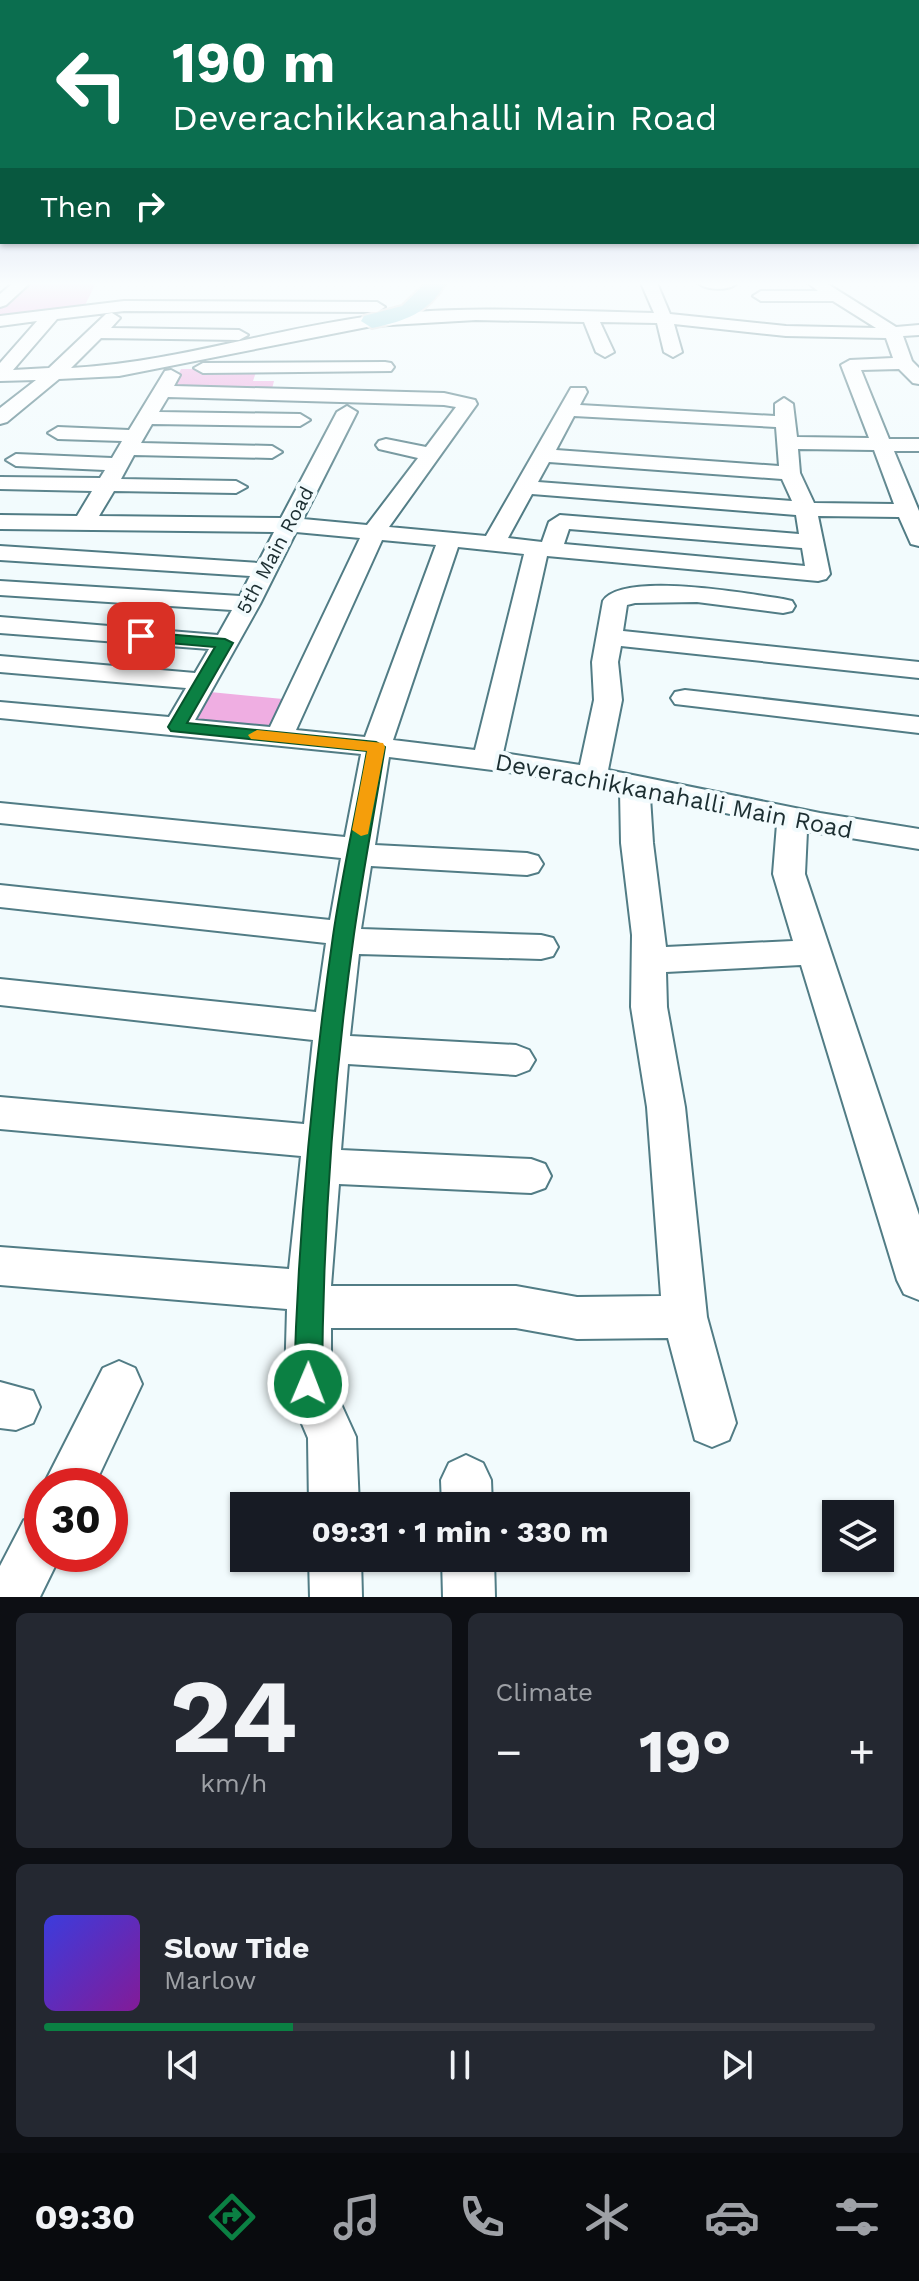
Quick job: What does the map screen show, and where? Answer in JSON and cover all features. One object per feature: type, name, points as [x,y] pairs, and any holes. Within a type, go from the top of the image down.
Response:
[{"type":"street","points":[[0,375],[15,358]]},
{"type":"street","points":[[0,418],[71,358]]},
{"type":"street","points":[[153,358],[174,365],[199,358]]},
{"type":"street","points":[[889,358],[850,365],[919,539]]},
{"type":"street","points":[[910,358],[919,379]]},
{"type":"street","points":[[0,375],[52,376],[174,365],[385,367]]},
{"type":"street","points":[[85,522],[174,365]]},
{"type":"street","points":[[162,391],[444,399],[468,404],[374,532],[279,737]]},
{"type":"street","points":[[493,544],[573,401],[788,439]]},
{"type":"street","name":"5th Main Road","points":[[177,727],[248,604],[347,412]]},
{"type":"street","points":[[16,460],[300,420]]},
{"type":"street","points":[[58,433],[132,442],[272,452]]},
{"type":"street","points":[[543,455],[788,439]]},
{"type":"street","points":[[1,523],[290,525],[818,574],[814,542],[788,439]]},
{"type":"street","points":[[660,447],[788,439],[919,445]]},
{"type":"street","points":[[386,445],[431,454]]},
{"type":"street","points":[[0,483],[236,487]]},
{"type":"street","points":[[525,487],[806,509],[908,511]]},
{"type":"street","points":[[487,761],[544,549],[560,522],[814,542]]},
{"type":"street","points":[[334,1492],[332,1437],[308,1384],[309,1299],[331,1038],[343,937],[376,747],[449,540]]},
{"type":"street","points":[[0,553],[264,570]]},
{"type":"street","points":[[0,588],[248,604]]},
{"type":"street","points":[[592,777],[608,700],[605,662],[612,637],[615,601],[633,593],[659,593],[783,606]]},
{"type":"street","points":[[0,625],[225,643]]},
{"type":"street","points":[[612,637],[919,670]]},
{"type":"street","points":[[0,664],[203,682]]},
{"type":"street","points":[[685,698],[919,725]]},
{"type":"street","name":"Deverachikkanahalli Main Road","points":[[4,717],[177,727],[487,761],[635,784],[860,832],[919,839]]},
{"type":"street","points":[[635,784],[637,843],[649,935],[649,1007],[666,1107],[685,1317],[712,1423]]},
{"type":"street","points":[[0,813],[358,852],[527,864]]},
{"type":"street","points":[[793,817],[789,874],[919,1280]]},
{"type":"street","points":[[0,896],[343,937],[541,947]]},
{"type":"street","points":[[649,960],[814,952]]},
{"type":"street","points":[[0,992],[516,1060]]},
{"type":"street","points":[[0,1113],[323,1154],[531,1176]]},
{"type":"street","points":[[0,1266],[309,1299],[516,1307],[577,1318],[685,1317]]},
{"type":"street","points":[[77,1468],[119,1384]]},
{"type":"street","points":[[12,1597],[25,1572]]},
{"type":"street","points":[[335,1572],[336,1597]]},
{"type":"street","points":[[468,1572],[469,1597]]},
{"type":"shaded area","points":[[181,369],[257,369],[253,381],[274,381],[272,389],[172,389]]},
{"type":"shaded area","points":[[210,692],[283,699],[269,729],[194,721]]},
{"type":"slow traffic","points":[[257,735],[376,747],[361,830]]},
{"type":"route","points":[[141,636],[225,643],[177,727],[376,747],[344,933],[332,1028],[309,1291],[308,1384]]}]
